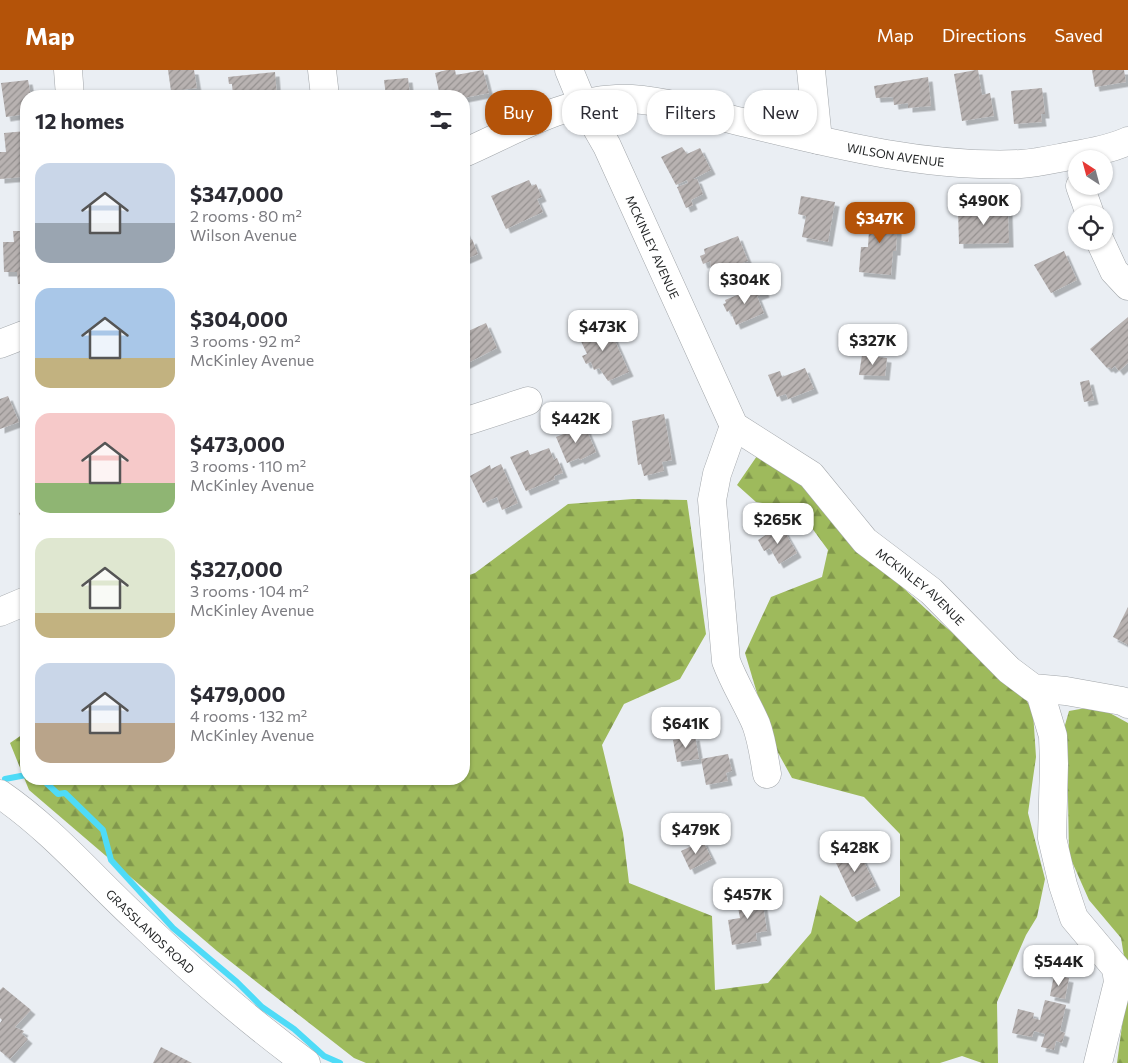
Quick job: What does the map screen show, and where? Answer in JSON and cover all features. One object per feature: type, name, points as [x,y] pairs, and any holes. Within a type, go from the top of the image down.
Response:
[{"type":"street","points":[[68,70],[70,90]]},
{"type":"street","points":[[322,70],[324,90]]},
{"type":"street","name":"MCKINLEY AVENUE","points":[[569,70],[577,90]]},
{"type":"street","points":[[811,70],[818,140]]},
{"type":"street","name":"WILSON AVENUE","points":[[637,101],[673,105],[818,140],[919,159],[956,163],[1068,166]]},
{"type":"street","name":"WILSON AVENUE","points":[[470,150],[562,110]]},
{"type":"street","name":"MCKINLEY AVENUE","points":[[601,135],[734,426],[811,475],[865,541],[931,591],[1009,670],[1033,688],[1104,697],[1128,704]]},
{"type":"street","name":"WILSON AVENUE","points":[[1107,150],[1128,141]]},
{"type":"street","points":[[1104,250],[1114,271],[1128,286]]},
{"type":"street","points":[[0,344],[20,336]]},
{"type":"street","points":[[470,420],[528,401]]},
{"type":"street","points":[[734,426],[717,474],[712,500],[726,661],[761,738],[768,774]]},
{"type":"street","points":[[0,612],[20,603]]},
{"type":"street","points":[[1039,689],[1052,736],[1054,764],[1052,838],[1063,886],[1074,918],[1116,968],[1118,982],[1098,1063]]},
{"type":"street","name":"GRASSLANDS ROAD","points":[[0,794],[42,827],[133,916],[224,1000],[306,1063]]},
{"type":"green space","points":[[757,456],[808,487],[840,529],[942,624],[1019,687],[1033,712],[1036,757],[1028,813],[1045,879],[1037,917],[1026,935],[997,1002],[998,1063],[982,1063],[962,1056],[940,1063],[366,1063],[354,1058],[217,951],[29,790],[27,785],[470,785],[470,575],[568,504],[633,499],[687,500],[706,634],[680,679],[624,704],[602,745],[623,833],[629,883],[712,916],[715,990],[768,983],[811,933],[820,895],[857,922],[900,896],[900,834],[864,797],[792,778],[771,740],[745,653],[771,597],[822,577],[828,550],[798,509],[756,502],[737,485]]},
{"type":"green space","points":[[1097,706],[1128,723],[1128,981],[1121,938],[1089,900],[1069,855],[1068,797],[1063,732],[1069,711]]},
{"type":"green space","points":[[20,736],[20,768],[10,743]]},
{"type":"green space","points":[[1128,981],[1128,1063],[1117,1063]]},
{"type":"building","points":[[168,70],[194,70],[197,88],[171,90]]},
{"type":"building","points":[[455,70],[456,75],[483,70],[488,90],[485,90],[485,94],[470,97],[470,90],[439,90],[435,73]]},
{"type":"building","points":[[978,70],[982,95],[990,93],[994,116],[962,121],[954,74]]},
{"type":"building","points":[[1092,70],[1124,70],[1126,82],[1095,87]]},
{"type":"building","points":[[275,72],[276,90],[232,90],[228,77]]},
{"type":"building","points":[[928,77],[931,106],[908,108],[908,103],[894,105],[893,97],[876,98],[874,86]]},
{"type":"building","points":[[408,78],[409,90],[385,90],[384,80]]},
{"type":"building","points":[[28,80],[30,90],[20,90],[20,115],[6,117],[1,83]]},
{"type":"building","points":[[1042,88],[1045,114],[1041,114],[1042,122],[1014,124],[1011,91]]},
{"type":"building","points":[[20,132],[20,177],[0,179],[0,152],[6,152],[4,133]]},
{"type":"building","points":[[682,147],[687,154],[700,148],[711,170],[693,179],[697,179],[703,194],[691,200],[693,205],[686,208],[677,187],[688,183],[687,180],[676,185],[661,157]]},
{"type":"building","points":[[529,180],[532,186],[536,184],[542,197],[537,199],[543,212],[506,229],[491,196]]},
{"type":"building","points":[[801,196],[835,202],[828,242],[802,237],[806,216],[798,214]]},
{"type":"building","points":[[1008,209],[1009,243],[959,244],[958,210]]},
{"type":"building","points":[[870,212],[898,214],[896,251],[893,251],[891,275],[859,272],[861,247],[868,247]]},
{"type":"building","points":[[13,231],[20,231],[20,284],[18,284],[17,272],[4,272],[3,242],[14,242]]},
{"type":"building","points":[[738,236],[748,261],[713,273],[711,261],[703,264],[700,256],[705,254],[704,249]]},
{"type":"building","points":[[472,239],[478,254],[470,257],[470,240]]},
{"type":"building","points":[[1064,251],[1077,280],[1051,293],[1034,265]]},
{"type":"building","points":[[762,285],[765,293],[757,296],[764,313],[736,325],[730,310],[727,312],[723,304],[726,303],[725,300]]},
{"type":"building","points":[[1128,317],[1128,363],[1119,371],[1115,366],[1111,369],[1107,368],[1090,349]]},
{"type":"building","points":[[486,323],[497,348],[470,362],[470,330]]},
{"type":"building","points":[[607,323],[629,372],[608,381],[599,368],[594,370],[591,362],[586,364],[582,356],[587,354],[578,335]]},
{"type":"building","points":[[862,355],[887,358],[885,376],[859,375]]},
{"type":"building","points":[[805,368],[814,389],[788,399],[786,394],[777,397],[768,375],[780,371],[782,377]]},
{"type":"building","points":[[1089,380],[1094,400],[1084,402],[1080,382]]},
{"type":"building","points":[[8,396],[19,422],[0,429],[0,399]]},
{"type":"building","points":[[664,414],[672,460],[662,462],[664,471],[644,476],[641,464],[638,465],[632,421]]},
{"type":"building","points":[[585,426],[596,452],[580,460],[579,458],[567,463],[556,437],[574,427],[575,430]]},
{"type":"building","points":[[549,448],[554,460],[557,458],[563,473],[554,476],[555,479],[526,491],[510,457],[528,450],[530,455]]},
{"type":"building","points":[[501,464],[518,503],[502,510],[497,497],[483,503],[470,476],[490,465],[491,469]]},
{"type":"building","points":[[782,527],[797,553],[779,564],[770,548],[764,551],[758,540],[775,529],[776,531]]},
{"type":"building","points":[[1128,607],[1128,645],[1113,637]]},
{"type":"building","points":[[695,736],[699,759],[677,762],[673,740]]},
{"type":"building","points":[[728,754],[732,771],[726,773],[728,781],[706,785],[701,759]]},
{"type":"building","points":[[703,841],[712,859],[690,870],[681,851]]},
{"type":"building","points":[[856,846],[876,886],[852,897],[836,863],[845,859],[843,854],[849,852],[847,849]]},
{"type":"building","points":[[761,893],[767,931],[756,933],[757,941],[732,945],[728,920],[740,918],[736,897]]},
{"type":"building","points":[[1054,975],[1069,978],[1065,999],[1050,996]]},
{"type":"building","points":[[3,987],[31,1010],[15,1027],[24,1031],[22,1034],[28,1039],[10,1059],[0,1051],[0,1023],[2,1020],[0,1018],[0,990]]},
{"type":"building","points":[[1045,1000],[1066,1005],[1060,1031],[1065,1033],[1062,1043],[1056,1041],[1054,1050],[1041,1047],[1045,1034],[1034,1031],[1032,1037],[1012,1033],[1018,1009],[1034,1013],[1033,1018],[1040,1020]]},
{"type":"building","points":[[161,1047],[192,1063],[153,1063]]},
{"type":"waterway","points":[[5,779],[20,776]]},
{"type":"waterway","points":[[48,785],[58,794],[65,793],[103,830],[111,860],[173,928],[237,982],[262,1007],[294,1029],[324,1056],[340,1063]]}]
